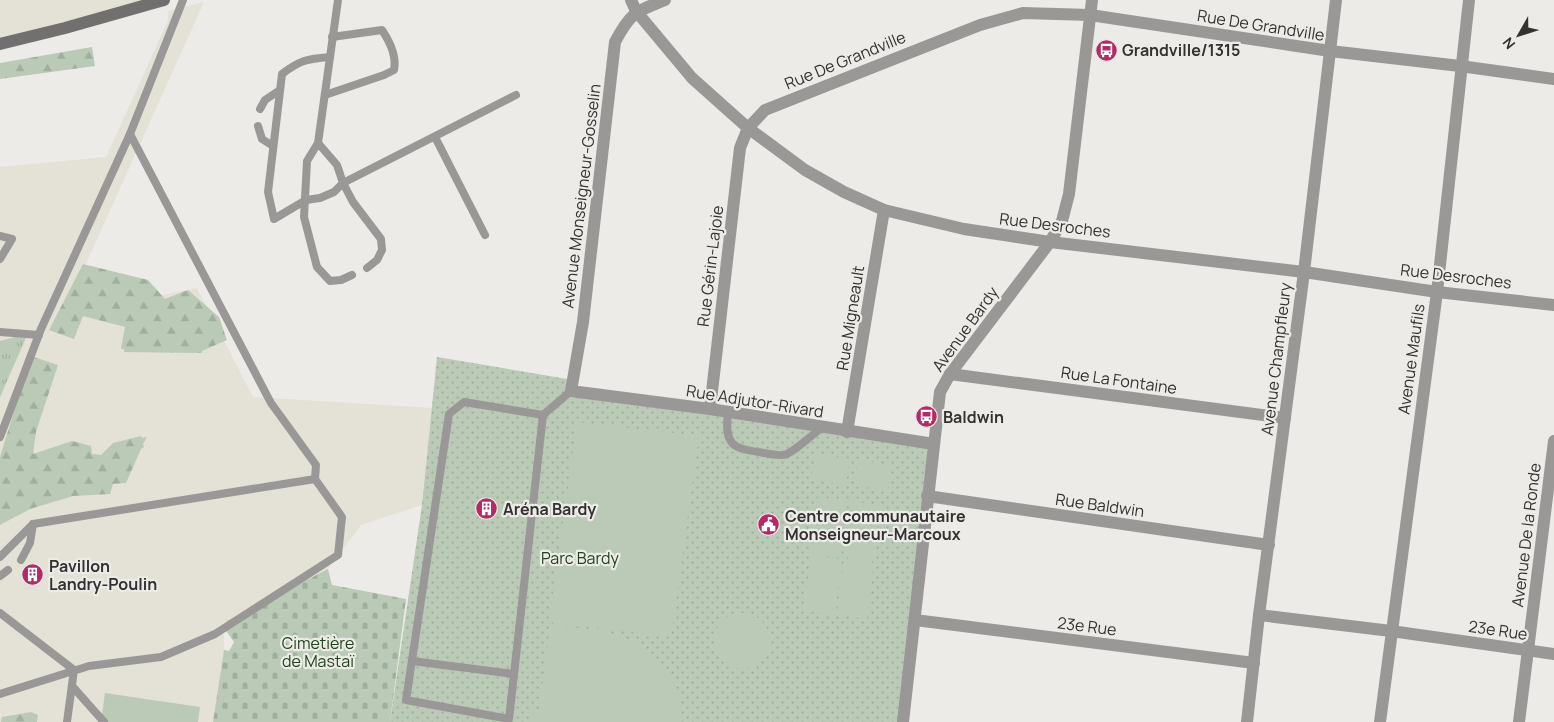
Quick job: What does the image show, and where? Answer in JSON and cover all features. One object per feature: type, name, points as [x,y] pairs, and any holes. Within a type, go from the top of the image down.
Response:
[{"type":"main road","points":[[0,44],[65,28],[156,1]]},
{"type":"street","points":[[634,5],[665,0]]},
{"type":"street","name":"Avenue Bardy","points":[[903,722],[940,392],[950,374],[1050,242],[1062,221],[1069,194],[1092,0]]},
{"type":"street","name":"Avenue Champfleury","points":[[1247,722],[1259,615],[1304,272],[1336,0]]},
{"type":"street","name":"Avenue Maufils","points":[[1380,722],[1437,292],[1468,0]]},
{"type":"street","name":"Rue Desroches","points":[[634,5],[692,78],[748,128],[805,170],[844,192],[884,210],[964,229],[1050,242],[1304,272],[1437,292],[1554,304]]},
{"type":"street","name":"Avenue Monseigneur-Gosselin","points":[[571,391],[583,322],[615,42],[634,5]]},
{"type":"street","name":"Rue De Grandville","points":[[748,128],[765,110],[980,24],[1023,13],[1090,15],[1330,51],[1554,79]]},
{"type":"street","name":"Rue Gérin-Lajoie","points":[[710,409],[740,148],[748,128]]},
{"type":"street","name":"Rue Migneault","points":[[847,432],[884,210]]},
{"type":"street","name":"Rue La Fontaine","points":[[950,374],[1285,418]]},
{"type":"street","name":"Rue Adjutor-Rivard","points":[[571,391],[710,409],[847,432],[934,444]]},
{"type":"street","name":"Avenue De la Ronde","points":[[1519,722],[1554,441]]},
{"type":"street","name":"Rue Baldwin","points":[[928,496],[1269,545]]},
{"type":"street","name":"23e Rue","points":[[1259,615],[1392,631],[1554,654]]},
{"type":"street","name":"23e Rue","points":[[915,620],[1254,663]]},
{"type":"lane","points":[[0,437],[39,335],[130,134],[183,0]]},
{"type":"lane","points":[[338,0],[318,143],[307,161],[304,217],[317,266],[330,281],[341,280],[352,275]]},
{"type":"lane","points":[[325,95],[384,75],[394,70],[395,62],[389,41],[382,30],[332,37]]},
{"type":"lane","points":[[330,57],[296,63],[282,74],[268,192],[274,218],[306,200],[320,198],[334,192],[343,183],[516,95]]},
{"type":"lane","points":[[260,109],[265,100],[280,90]]},
{"type":"lane","points":[[258,126],[262,139],[273,146]]},
{"type":"lane","points":[[0,694],[89,666],[161,657],[215,634],[338,555],[342,517],[315,479],[316,465],[271,403],[130,134]]},
{"type":"lane","points":[[435,137],[485,235]]},
{"type":"lane","points":[[318,143],[337,165],[343,183],[353,202],[381,239],[382,250],[377,260],[366,268]]},
{"type":"lane","points":[[0,236],[12,239],[0,259]]},
{"type":"lane","points":[[0,332],[39,335]]},
{"type":"lane","points":[[543,415],[464,402],[449,414],[406,700],[509,719],[543,415],[571,391]]},
{"type":"lane","points":[[728,412],[727,426],[729,439],[734,446],[742,450],[781,456],[795,449],[822,428]]},
{"type":"lane","points":[[0,556],[33,524],[315,479]]},
{"type":"lane","points":[[21,560],[30,543],[33,524]]},
{"type":"lane","points":[[0,576],[8,570]]},
{"type":"lane","points":[[0,612],[74,670]]},
{"type":"lane","points":[[412,661],[514,674]]},
{"type":"lane","points":[[67,722],[74,670]]},
{"type":"lane","points":[[72,686],[104,722]]},
{"type":"shaded area","points":[[0,0],[164,0],[0,44]]},
{"type":"shaded area","points":[[204,2],[85,266],[157,296],[197,288],[253,397],[432,408],[422,505],[361,525],[328,569],[227,621],[224,628],[224,650],[213,722],[0,722],[0,167],[106,157],[167,23],[169,11]]},
{"type":"green space","points":[[92,47],[95,66],[0,79],[0,63]]},
{"type":"green space","points":[[83,264],[148,280],[165,299],[188,290],[219,317],[227,340],[202,351],[202,353],[124,352],[124,349],[121,349],[125,327],[83,316],[74,339],[49,330]]},
{"type":"green space","points":[[15,337],[26,337],[0,397],[0,341]]},
{"type":"green space","points":[[31,356],[58,365],[36,432],[33,454],[72,441],[91,446],[92,454],[101,455],[113,443],[141,436],[142,438],[147,437],[126,483],[113,484],[110,494],[73,496],[30,509],[0,525],[0,457]]},
{"type":"green space","name":"Parc Bardy","points":[[437,357],[573,380],[571,391],[934,444],[903,722],[390,722],[422,505]]},
{"type":"green space","points":[[577,422],[699,436],[671,637],[549,622]]},
{"type":"green space","points":[[815,455],[849,459],[846,485],[811,480]]},
{"type":"green space","points":[[858,460],[892,465],[888,490],[854,486]]},
{"type":"green space","points":[[818,497],[848,501],[841,558],[811,554]]},
{"type":"green space","points":[[850,501],[880,505],[874,561],[843,557]]},
{"type":"green space","points":[[811,555],[841,559],[835,615],[804,611]]},
{"type":"green space","points":[[844,559],[874,563],[867,619],[837,615]]},
{"type":"green space","name":"Cimetière de Mastaï","points":[[328,569],[332,585],[406,599],[390,722],[213,722],[224,650],[229,651],[234,642],[224,628],[227,621]]},
{"type":"green space","points":[[737,613],[747,613],[762,621],[768,630],[770,641],[768,652],[762,661],[747,669],[737,669],[726,664],[719,657],[714,646],[714,636],[719,625],[726,618]]},
{"type":"green space","points":[[550,626],[586,629],[620,636],[650,652],[663,665],[673,681],[680,701],[681,722],[529,722],[531,710],[539,711]]},
{"type":"green space","points":[[105,693],[200,707],[198,722],[101,722]]},
{"type":"green space","points":[[31,712],[38,715],[37,722],[1,722],[2,717]]},
{"type":"place","name":"Grandville/1315","points":[[1106,50]]},
{"type":"place","name":"Baldwin","points":[[927,417]]},
{"type":"place","name":"Aréna Bardy","points":[[487,509]]},
{"type":"place","name":"Centre communautaire Monseigneur-Marcoux","points":[[769,525]]},
{"type":"place","name":"Pavillon Landry-Poulin","points":[[33,575]]}]
